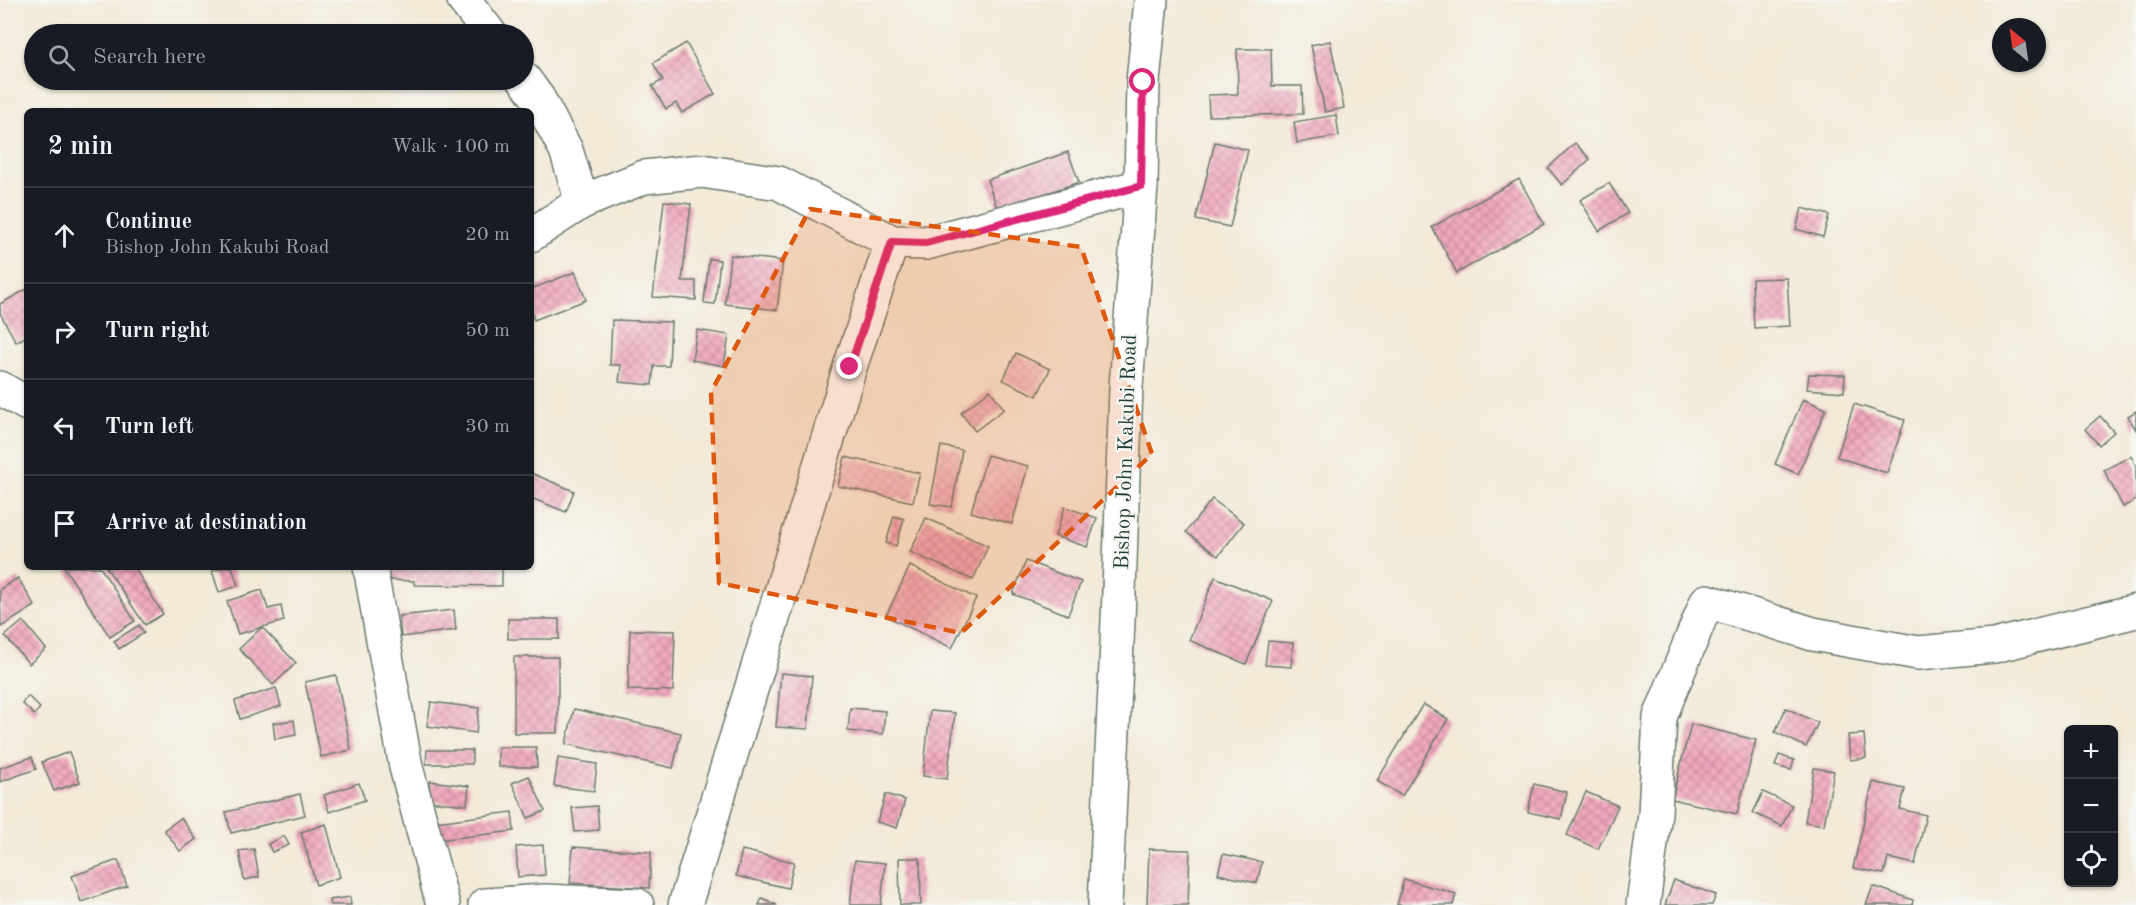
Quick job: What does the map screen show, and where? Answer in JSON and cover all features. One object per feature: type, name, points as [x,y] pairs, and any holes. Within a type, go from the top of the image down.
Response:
[{"type":"street","points":[[464,0],[482,24]]},
{"type":"street","name":"Bishop John Kakubi Road","points":[[1105,905],[1126,387],[1141,186],[1143,82],[1150,0]]},
{"type":"street","points":[[532,90],[566,150],[582,202]]},
{"type":"street","points":[[534,233],[582,202],[644,177],[702,171],[779,183],[892,242],[926,243],[1141,186]]},
{"type":"street","points":[[685,905],[847,379],[892,242]]},
{"type":"street","points":[[0,388],[24,402]]},
{"type":"street","points":[[371,570],[406,767],[443,905]]},
{"type":"street","points":[[1644,905],[1655,813],[1660,717],[1707,601],[1813,634],[1918,653],[1994,646],[2136,611]]},
{"type":"street","points":[[485,905],[544,901],[637,905]]},
{"type":"highlighted area","points":[[810,209],[1081,247],[1152,454],[961,633],[719,583],[711,392]]},
{"type":"building","points":[[1330,41],[1344,108],[1325,112],[1311,45]]},
{"type":"building","points":[[686,43],[715,94],[682,113],[676,103],[666,109],[652,86],[663,80],[653,63]]},
{"type":"building","points":[[1237,49],[1271,49],[1272,86],[1302,86],[1303,114],[1209,116],[1208,95],[1238,94]]},
{"type":"building","points":[[1336,115],[1339,136],[1297,143],[1294,122]]},
{"type":"building","points":[[1215,142],[1248,150],[1230,227],[1196,220]]},
{"type":"building","points":[[1575,143],[1590,159],[1562,185],[1548,168]]},
{"type":"building","points":[[1068,152],[1079,182],[998,210],[987,180]]},
{"type":"building","points":[[1519,179],[1544,224],[1457,273],[1432,227]]},
{"type":"building","points":[[1609,183],[1628,213],[1599,231],[1580,200]]},
{"type":"building","points":[[664,201],[691,204],[682,281],[696,281],[696,300],[653,297]]},
{"type":"building","points":[[1802,208],[1829,215],[1823,237],[1796,229]]},
{"type":"building","points":[[730,255],[783,261],[777,310],[725,304]]},
{"type":"building","points":[[709,259],[720,260],[715,304],[704,303]]},
{"type":"building","points":[[575,272],[586,300],[534,320],[534,288]]},
{"type":"building","points":[[1787,278],[1790,326],[1754,328],[1752,279]]},
{"type":"building","points":[[24,291],[24,338],[16,342],[0,313],[0,304]]},
{"type":"building","points":[[612,320],[671,322],[669,366],[654,366],[652,385],[619,382],[621,365],[610,365]]},
{"type":"building","points":[[697,330],[729,335],[724,366],[692,360]]},
{"type":"building","points":[[1016,353],[1050,369],[1037,396],[1003,380]]},
{"type":"building","points":[[1809,374],[1845,375],[1844,392],[1807,389]]},
{"type":"building","points":[[990,390],[1004,409],[975,431],[961,413]]},
{"type":"building","points":[[1803,399],[1826,409],[1798,474],[1775,464]]},
{"type":"building","points":[[1854,404],[1905,420],[1887,473],[1837,457]]},
{"type":"building","points":[[2136,411],[2136,430],[2128,416]]},
{"type":"building","points":[[2100,416],[2114,432],[2099,445],[2085,429]]},
{"type":"building","points":[[941,446],[962,450],[952,507],[930,504]]},
{"type":"building","points":[[987,455],[1028,466],[1012,524],[971,512]]},
{"type":"building","points":[[2131,456],[2136,466],[2136,500],[2123,507],[2104,470]]},
{"type":"building","points":[[845,457],[920,473],[913,502],[838,486]]},
{"type":"building","points":[[534,474],[574,491],[566,512],[534,499]]},
{"type":"building","points":[[1212,499],[1244,523],[1218,556],[1186,532]]},
{"type":"building","points":[[1065,507],[1097,518],[1087,547],[1055,536]]},
{"type":"building","points":[[894,516],[904,519],[896,546],[886,543]]},
{"type":"building","points":[[926,518],[988,546],[973,580],[910,552]]},
{"type":"building","points":[[1026,561],[1081,582],[1068,615],[1013,594]]},
{"type":"building","points":[[910,566],[976,598],[952,648],[886,616]]},
{"type":"building","points":[[66,570],[102,570],[135,621],[110,637]]},
{"type":"building","points":[[108,570],[136,570],[163,614],[145,625]]},
{"type":"building","points":[[233,570],[238,586],[219,592],[212,571]]},
{"type":"building","points":[[386,570],[502,570],[502,586],[414,585],[414,581],[385,580]]},
{"type":"building","points":[[1215,577],[1273,601],[1246,664],[1189,640]]},
{"type":"building","points":[[18,578],[35,606],[1,627],[0,589]]},
{"type":"building","points":[[262,590],[268,609],[281,606],[284,621],[238,634],[227,601]]},
{"type":"building","points":[[454,610],[456,630],[401,637],[399,616]]},
{"type":"building","points":[[508,619],[559,619],[559,639],[508,639]]},
{"type":"building","points":[[23,621],[46,649],[29,664],[5,636]]},
{"type":"building","points":[[139,625],[144,633],[119,649],[114,641]]},
{"type":"building","points":[[262,627],[296,663],[273,685],[239,649]]},
{"type":"building","points":[[630,630],[675,631],[673,691],[628,690]]},
{"type":"building","points":[[1268,641],[1293,643],[1291,667],[1265,665]]},
{"type":"building","points":[[514,657],[558,657],[558,733],[514,733]]},
{"type":"building","points":[[781,673],[812,676],[808,729],[776,727]]},
{"type":"building","points":[[336,675],[351,750],[321,757],[305,682]]},
{"type":"building","points":[[276,688],[281,706],[240,719],[235,701]]},
{"type":"building","points":[[28,696],[40,708],[34,715],[22,703]]},
{"type":"building","points":[[431,702],[479,708],[476,733],[427,726]]},
{"type":"building","points":[[1423,704],[1448,719],[1402,796],[1377,781]]},
{"type":"building","points":[[850,708],[885,711],[883,734],[848,731]]},
{"type":"building","points":[[1786,708],[1818,723],[1806,747],[1775,732]]},
{"type":"building","points":[[574,709],[681,733],[673,768],[566,744]]},
{"type":"building","points":[[930,711],[955,713],[947,779],[923,776]]},
{"type":"building","points":[[294,720],[296,735],[275,739],[273,723]]},
{"type":"building","points":[[1691,724],[1756,740],[1737,814],[1672,799]]},
{"type":"building","points":[[1864,734],[1866,758],[1850,760],[1848,735]]},
{"type":"building","points":[[498,747],[536,747],[537,767],[498,767]]},
{"type":"building","points":[[427,750],[472,750],[472,764],[426,764]]},
{"type":"building","points":[[69,752],[80,782],[54,791],[42,762]]},
{"type":"building","points":[[1779,755],[1794,760],[1791,770],[1775,766]]},
{"type":"building","points":[[32,757],[36,769],[0,782],[0,768]]},
{"type":"building","points":[[558,758],[597,764],[594,791],[554,786]]},
{"type":"building","points":[[1814,768],[1834,771],[1824,825],[1805,822]]},
{"type":"building","points":[[529,776],[545,811],[528,818],[512,783]]},
{"type":"building","points":[[430,781],[469,786],[467,805],[428,801]]},
{"type":"building","points":[[1873,782],[1905,789],[1900,809],[1926,815],[1915,864],[1888,858],[1884,874],[1853,868]]},
{"type":"building","points":[[359,783],[365,800],[329,812],[324,795]]},
{"type":"building","points":[[1534,784],[1567,792],[1561,819],[1528,812]]},
{"type":"building","points":[[1586,792],[1618,806],[1598,849],[1567,835]]},
{"type":"building","points":[[1763,792],[1792,805],[1782,826],[1753,813]]},
{"type":"building","points":[[300,794],[305,815],[231,833],[226,812]]},
{"type":"building","points":[[886,794],[905,800],[897,828],[877,822]]},
{"type":"building","points":[[597,806],[599,830],[575,832],[572,808]]},
{"type":"building","points":[[512,812],[514,831],[438,840],[436,822]]},
{"type":"building","points":[[181,818],[196,839],[180,851],[164,830]]},
{"type":"building","points":[[326,824],[340,877],[316,885],[301,832]]},
{"type":"building","points":[[284,836],[289,845],[272,852],[268,844]]},
{"type":"building","points":[[543,845],[545,875],[518,877],[516,847]]},
{"type":"building","points":[[573,847],[651,852],[649,888],[570,883]]},
{"type":"building","points":[[254,849],[259,877],[244,880],[239,851]]},
{"type":"building","points":[[1149,849],[1190,850],[1188,905],[1147,905]]},
{"type":"building","points":[[742,850],[794,862],[788,888],[736,876]]},
{"type":"building","points":[[1223,854],[1262,862],[1257,883],[1218,874]]},
{"type":"building","points":[[899,858],[920,858],[921,905],[900,905]]},
{"type":"building","points":[[118,860],[127,886],[81,902],[72,876]]},
{"type":"building","points":[[855,860],[885,863],[881,905],[850,905]]},
{"type":"building","points":[[1404,879],[1456,894],[1453,905],[1397,905]]},
{"type":"building","points":[[1674,880],[1716,895],[1712,905],[1665,905]]},
{"type":"building","points":[[1873,886],[1913,900],[1912,905],[1866,905]]},
{"type":"building","points":[[350,897],[351,905],[330,905],[329,900]]},
{"type":"building","points":[[762,898],[777,905],[759,905]]},
{"type":"route","points":[[850,367],[892,242],[926,243],[1141,186],[1143,82]]}]
